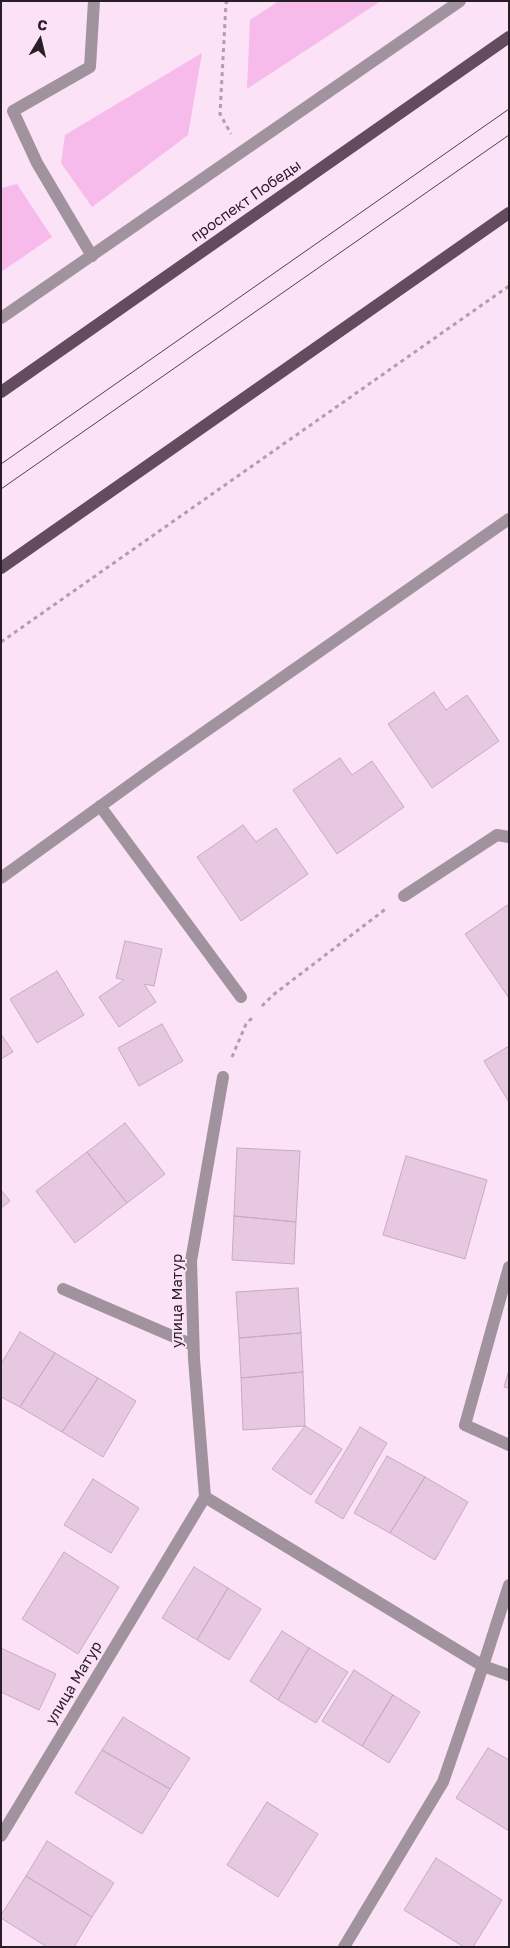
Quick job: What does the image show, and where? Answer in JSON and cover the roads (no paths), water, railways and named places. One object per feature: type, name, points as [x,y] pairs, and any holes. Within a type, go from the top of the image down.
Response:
[{"type":"main road","name":"проспект Победы","points":[[1,392],[509,37]]},
{"type":"main road","points":[[1,568],[509,214]]},
{"type":"street","points":[[92,256],[37,163],[12,112],[90,67],[94,1]]},
{"type":"street","points":[[1,318],[460,1]]},
{"type":"street","points":[[1,878],[100,806],[509,519]]},
{"type":"street","points":[[100,806],[241,997]]},
{"type":"street","points":[[404,896],[497,835],[509,837]]},
{"type":"street","name":"улица Матур","points":[[1,1836],[206,1497],[193,1345],[191,1261],[223,1077]]},
{"type":"street","points":[[509,1267],[465,1425],[509,1445]]},
{"type":"street","points":[[62,1289],[193,1345]]},
{"type":"street","points":[[206,1497],[482,1666],[509,1675]]},
{"type":"street","points":[[344,1947],[443,1782],[509,1585]]},
{"type":"tram line","points":[[1,464],[509,109]]},
{"type":"tram line","points":[[1,489],[509,135]]}]
